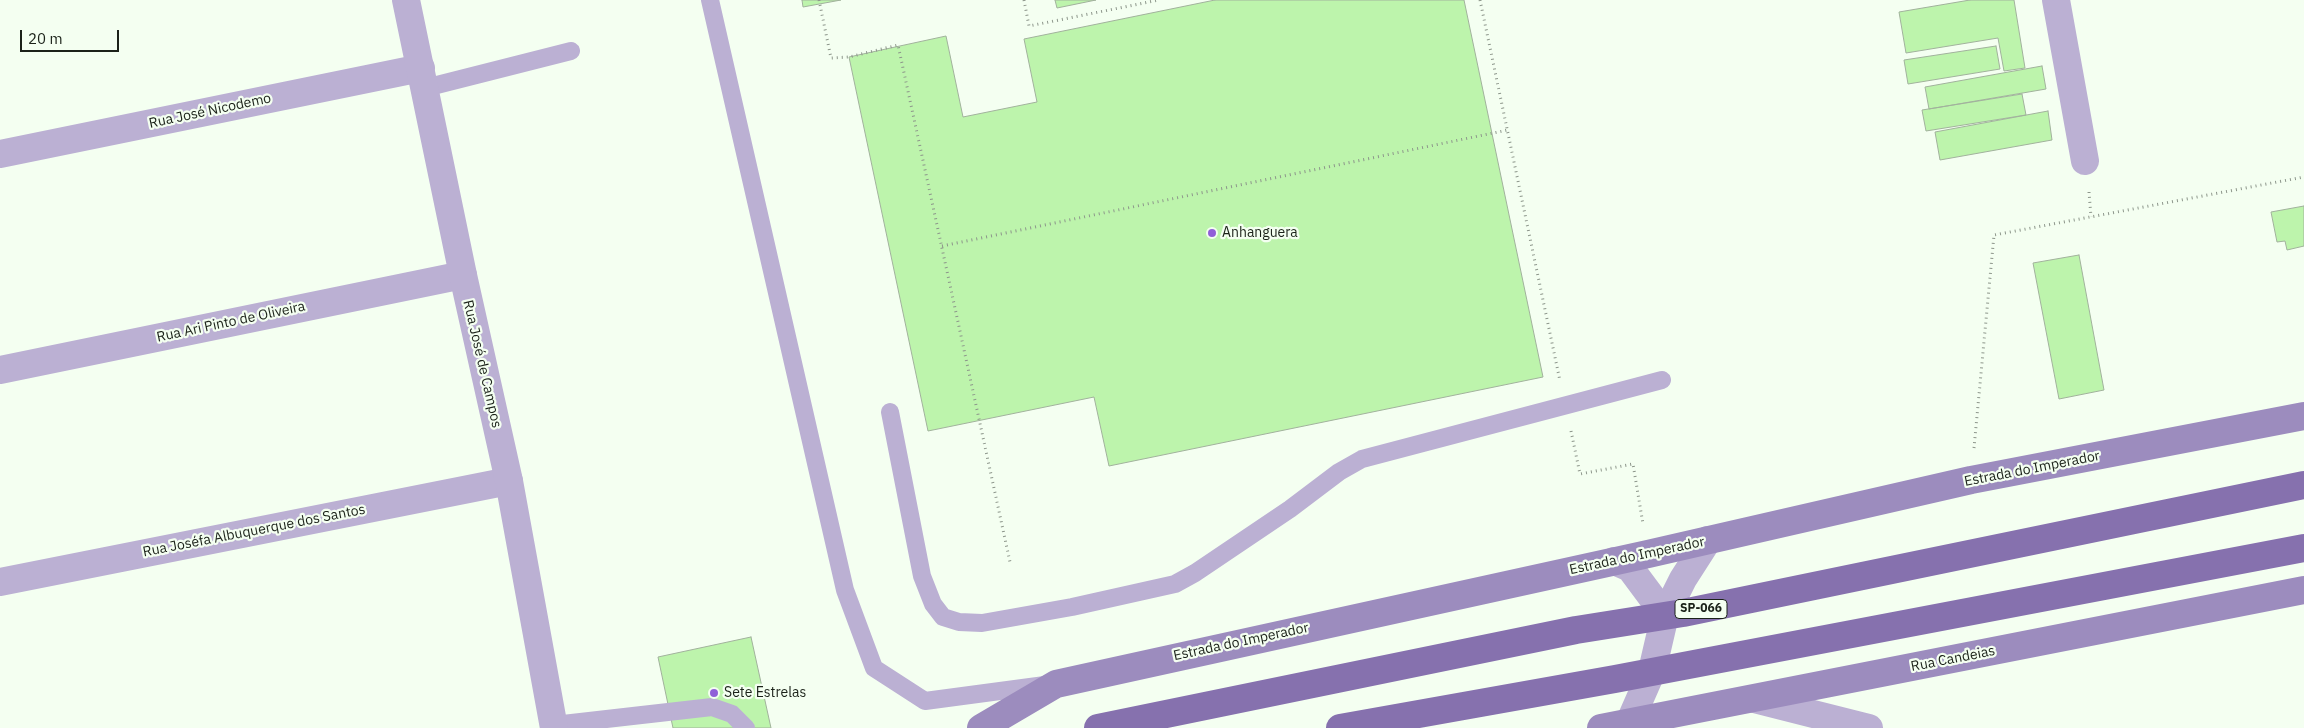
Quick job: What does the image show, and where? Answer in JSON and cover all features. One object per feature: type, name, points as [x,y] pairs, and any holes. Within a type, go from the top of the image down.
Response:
[{"type":"main road","name":"Estrada do Imperador","points":[[981,728],[1056,684],[1648,554],[1971,480],[2304,416]]},
{"type":"main road","name":"SP-066","points":[[1098,728],[1576,630],[1665,616],[2304,485]]},
{"type":"main road","points":[[1340,728],[2304,548]]},
{"type":"main road","name":"Rua Candeias","points":[[1601,728],[1628,725],[1754,698],[2304,590]]},
{"type":"street","name":"Rua José de Campos","points":[[406,0],[463,275],[509,481],[554,726]]},
{"type":"street","points":[[2056,0],[2085,161]]},
{"type":"street","name":"Rua José Nicodemo","points":[[0,154],[423,78]]},
{"type":"street","name":"Rua Ari Pinto de Oliveira","points":[[0,370],[463,275]]},
{"type":"street","name":"Rua Joséfa Albuquerque dos Santos","points":[[0,582],[509,481]]},
{"type":"street","points":[[1628,725],[1652,671],[1665,616],[1683,578],[1708,540]]},
{"type":"street","points":[[1614,561],[1630,568],[1665,616]]},
{"type":"street","points":[[1754,698],[1869,728]]},
{"type":"lane","points":[[710,0],[845,590],[874,668],[924,701],[1056,684]]},
{"type":"lane","points":[[423,78],[571,51]]},
{"type":"lane","points":[[890,412],[922,576],[933,604],[943,617],[959,622],[982,623],[1072,607],[1175,584],[1195,573],[1290,509],[1339,472],[1362,459],[1662,380]]},
{"type":"lane","points":[[554,726],[712,708],[732,714],[746,728]]},
{"type":"path","points":[[819,0],[831,58],[850,56],[898,45],[1010,562]]},
{"type":"path","points":[[1024,0],[1029,26],[1158,0]]},
{"type":"path","points":[[1480,0],[1580,474],[1633,464],[1648,554]]},
{"type":"path","points":[[942,246],[1508,130]]},
{"type":"path","points":[[1971,480],[1994,235],[2304,177]]},
{"type":"building","points":[[802,0],[841,0],[803,7]]},
{"type":"building","points":[[1055,0],[1096,0],[1057,8]]},
{"type":"building","name":"Anhanguera","points":[[1215,0],[1464,0],[1543,377],[1109,466],[1094,397],[928,431],[849,57],[946,36],[963,117],[1037,102],[1024,39]]},
{"type":"building","points":[[1970,0],[2014,0],[2025,68],[2004,71],[1998,38],[1906,53],[1899,12]]},
{"type":"building","points":[[1996,46],[2000,69],[1908,84],[1904,60]]},
{"type":"building","points":[[2042,66],[2046,89],[1929,109],[1925,87]]},
{"type":"building","points":[[2022,94],[2026,115],[1926,131],[1922,110]]},
{"type":"building","points":[[2048,111],[2052,140],[1940,160],[1935,132]]},
{"type":"building","points":[[2304,206],[2304,246],[2287,250],[2285,241],[2277,242],[2271,212]]},
{"type":"building","points":[[2079,255],[2104,390],[2059,399],[2033,263]]},
{"type":"building","name":"Sete Estrelas","points":[[751,637],[771,728],[673,728],[658,657]]},
{"type":"place","name":"Anhanguera","points":[[1212,233]]},
{"type":"place","name":"Sete Estrelas","points":[[714,693]]}]
